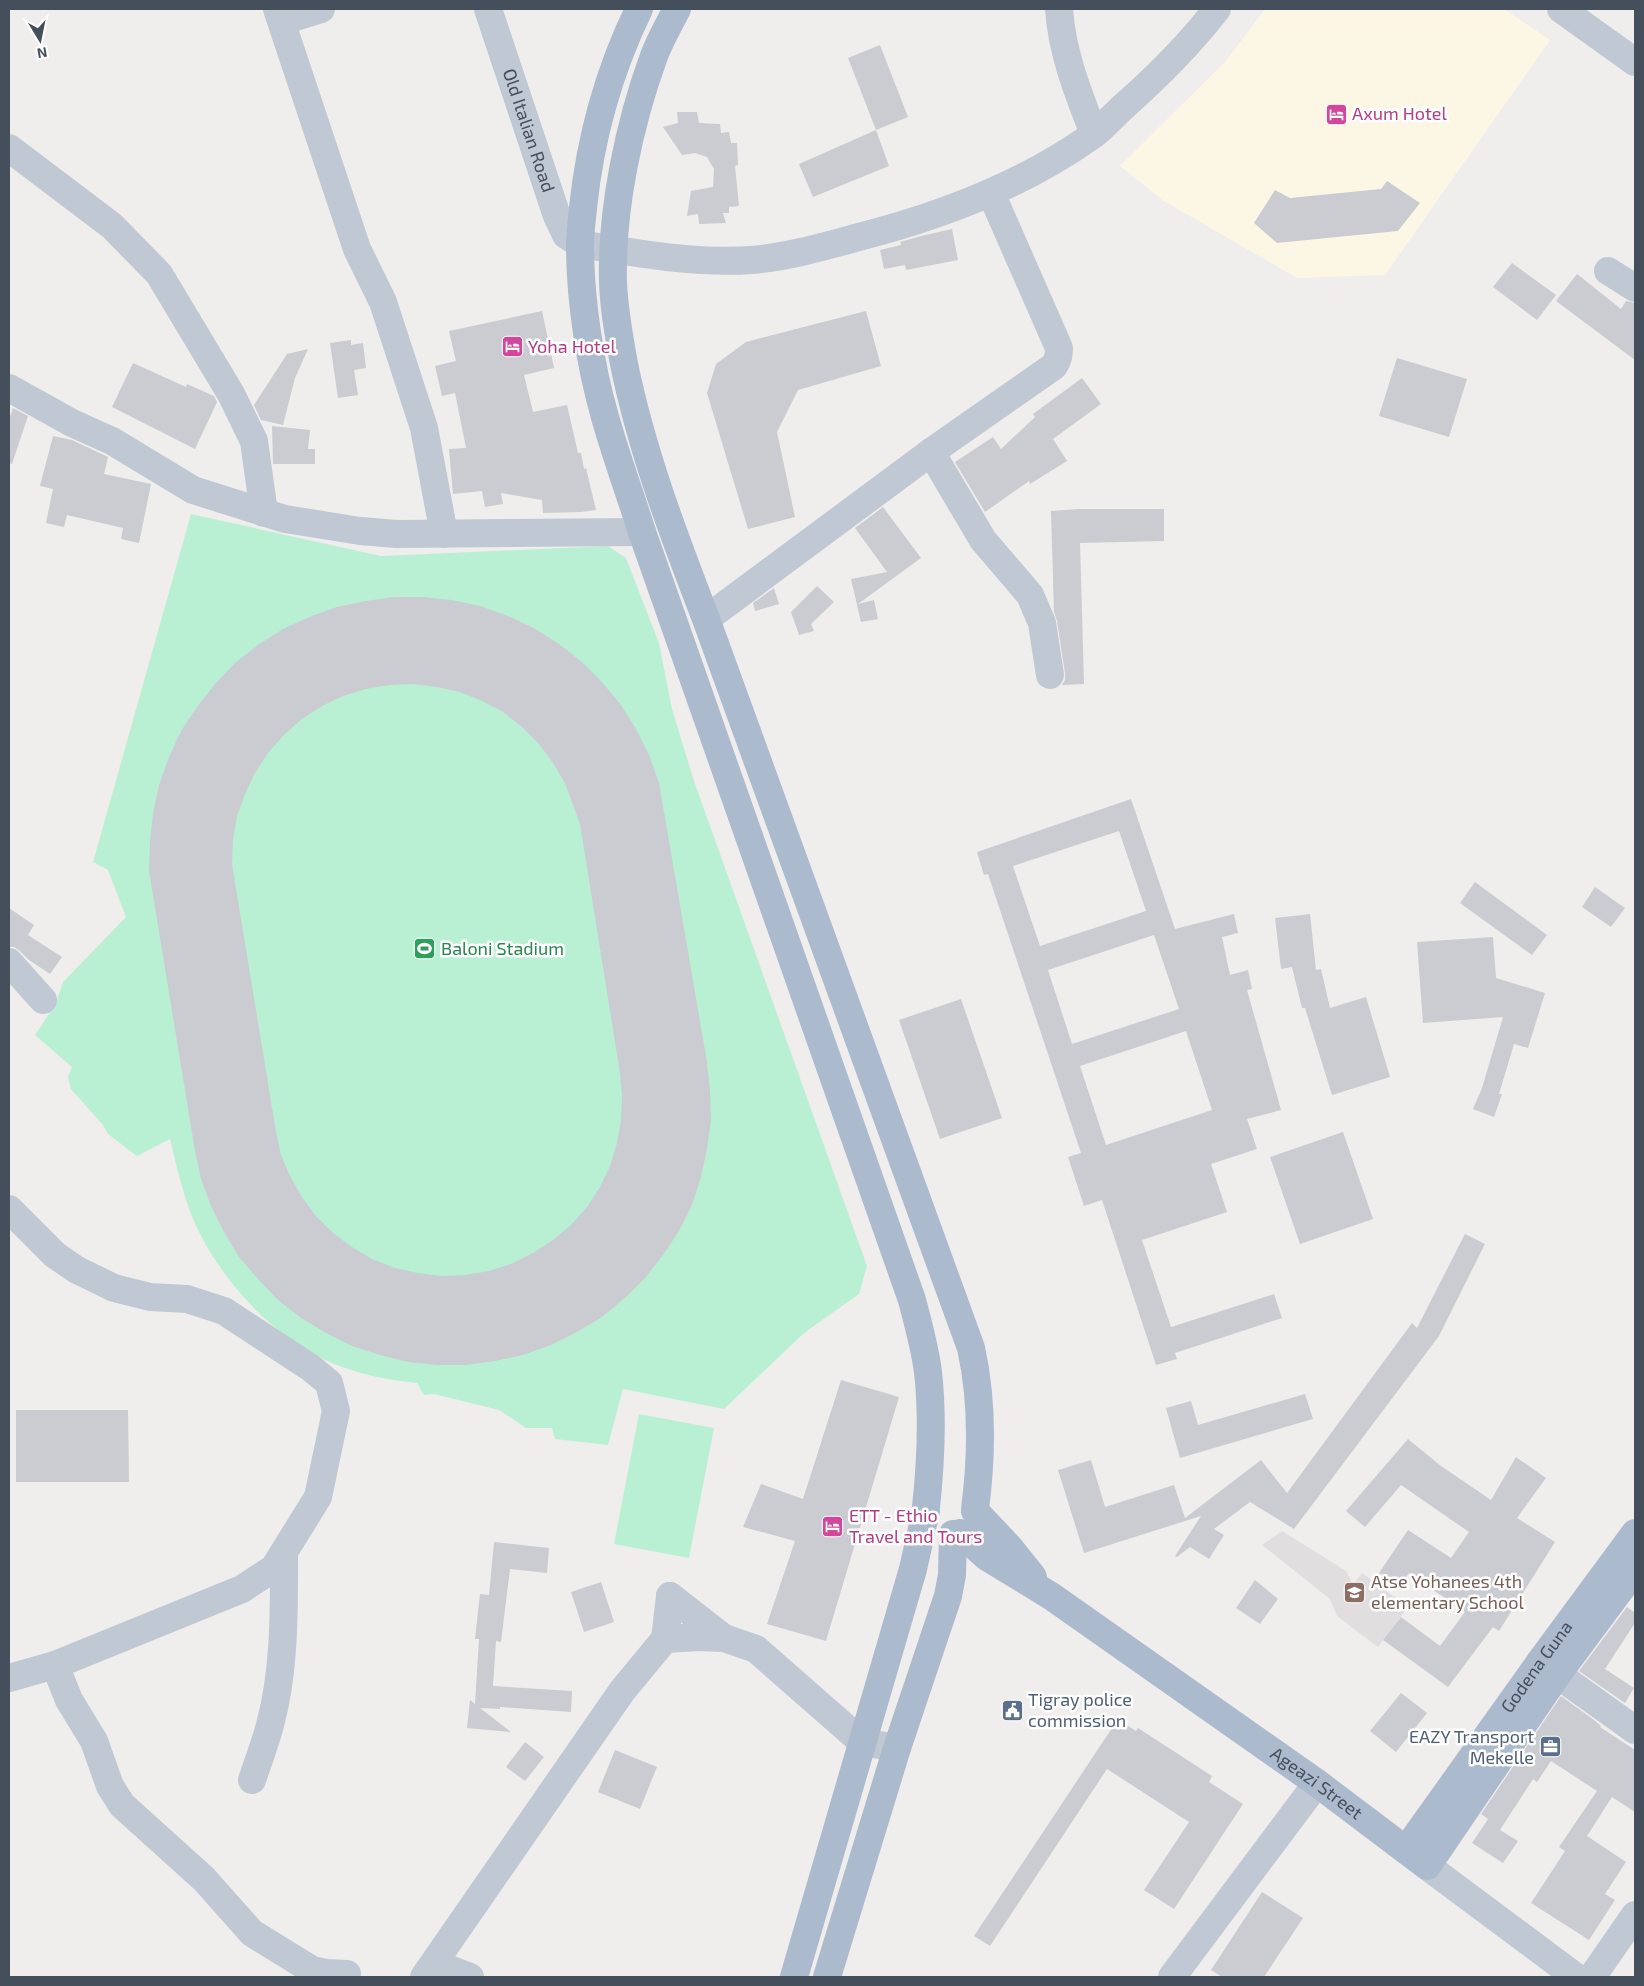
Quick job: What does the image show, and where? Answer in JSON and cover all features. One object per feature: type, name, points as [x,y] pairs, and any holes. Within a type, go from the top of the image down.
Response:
[{"type":"main road","points":[[639,9],[614,70],[592,143],[586,181],[580,244],[583,298],[594,370],[604,416],[642,532],[912,1300],[928,1370],[932,1418],[926,1509],[928,1519],[938,1531],[966,1522]]},
{"type":"main road","points":[[676,9],[654,56],[633,125],[621,187],[614,250],[613,283],[617,327],[631,397],[674,536],[706,619],[971,1348],[977,1374],[981,1424],[981,1445],[966,1522],[948,1596],[897,1748],[827,1977]]},
{"type":"main road","points":[[794,1977],[913,1569],[928,1500],[938,1489],[953,1486],[966,1491],[971,1496],[966,1522],[983,1554],[1051,1596]]},
{"type":"main road","points":[[966,1522],[1051,1596]]},
{"type":"main road","name":"Godena Guna","points":[[1416,1858],[1548,1668],[1635,1533]]},
{"type":"main road","points":[[948,1596],[962,1573],[971,1568],[979,1564],[1003,1566]]},
{"type":"main road","name":"Godena Guna","points":[[1548,1668],[1635,1570]]},
{"type":"main road","name":"Ageazi Street","points":[[1051,1596],[1317,1783],[1416,1858]]},
{"type":"street","points":[[321,9],[279,15],[357,249],[384,302],[424,428],[444,534]]},
{"type":"street","name":"Old Italian Road","points":[[488,9],[557,216],[566,235],[580,244]]},
{"type":"street","points":[[1059,9],[1067,62],[1094,134]]},
{"type":"street","points":[[580,244],[683,259],[753,260],[806,250],[933,217],[991,193],[1051,162],[1094,134],[1196,36],[1216,9]]},
{"type":"street","points":[[1561,9],[1635,62]]},
{"type":"street","points":[[9,148],[112,226],[159,274],[231,394],[254,441],[264,513]]},
{"type":"street","points":[[706,619],[931,452],[1054,366],[1060,356],[1059,348],[991,193]]},
{"type":"street","points":[[1608,271],[1635,288]]},
{"type":"street","points":[[9,388],[72,423],[112,441],[193,490],[284,519],[360,531],[397,534],[642,532]]},
{"type":"street","points":[[931,452],[983,540],[1030,595],[1042,623],[1050,674]]},
{"type":"street","points":[[9,962],[43,1000]]},
{"type":"street","points":[[9,1208],[55,1255],[77,1270],[114,1288],[150,1297],[187,1299],[224,1311],[311,1368],[329,1383],[336,1411],[318,1496],[274,1568],[242,1589],[55,1665],[9,1678]]},
{"type":"street","points":[[252,1780],[270,1725],[279,1679],[284,1598],[284,1553]]},
{"type":"street","points":[[470,1977],[429,1970],[622,1691],[666,1639],[670,1596],[724,1638]]},
{"type":"street","points":[[666,1639],[724,1638],[756,1649],[862,1742],[897,1748]]},
{"type":"street","points":[[55,1665],[69,1700],[94,1741],[110,1786],[122,1805],[204,1879],[252,1933],[312,1970],[347,1974]]},
{"type":"street","points":[[1548,1668],[1635,1730]]},
{"type":"street","points":[[1172,1977],[1317,1783]]},
{"type":"street","name":"Ageazi Street","points":[[1416,1858],[1576,1977]]},
{"type":"street","points":[[1592,1977],[1635,1915]]},
{"type":"shaded area","name":"Axum Hotel","points":[[1265,9],[1504,9],[1550,40],[1385,275],[1297,278],[1164,201],[1120,166],[1226,61]]},
{"type":"shaded area","name":"Atse Yohanees 4th elementary School","points":[[1282,1531],[1346,1571],[1353,1584],[1362,1573],[1408,1607],[1378,1647],[1337,1616],[1330,1599],[1262,1545]]},
{"type":"green space","name":"Baloni Stadium","points":[[191,514],[381,556],[608,546],[626,558],[659,643],[672,709],[694,781],[867,1266],[859,1294],[804,1333],[724,1409],[623,1389],[608,1445],[555,1439],[552,1428],[526,1428],[499,1410],[434,1394],[424,1395],[417,1383],[361,1373],[321,1358],[274,1327],[244,1297],[217,1263],[192,1216],[181,1183],[170,1139],[137,1156],[108,1134],[103,1125],[71,1089],[68,1077],[72,1067],[35,1035],[56,1003],[63,982],[126,917],[108,870],[93,862]]},
{"type":"green space","points":[[639,1414],[714,1428],[689,1558],[614,1544]]},
{"type":"building","points":[[880,45],[908,117],[876,130],[848,58]]},
{"type":"building","points":[[677,112],[697,112],[699,123],[720,124],[721,133],[729,132],[731,143],[737,143],[738,165],[735,166],[739,206],[729,207],[729,213],[723,213],[726,223],[699,224],[698,214],[687,216],[691,191],[713,187],[714,169],[707,157],[695,153],[682,155],[663,127],[678,123]]},
{"type":"building","points":[[876,130],[889,166],[813,197],[799,164]]},
{"type":"building","points":[[1387,181],[1420,203],[1398,231],[1277,243],[1254,223],[1275,190],[1290,198],[1381,189]]},
{"type":"building","points":[[952,229],[958,260],[906,270],[905,265],[884,269],[880,250],[901,245],[900,242]]},
{"type":"building","points":[[1512,263],[1556,295],[1537,320],[1493,287]]},
{"type":"building","points":[[1577,274],[1621,309],[1626,301],[1635,303],[1635,360],[1556,301]]},
{"type":"building","points":[[542,311],[554,368],[524,375],[533,412],[567,405],[578,453],[581,453],[584,469],[586,468],[596,510],[543,513],[542,500],[501,493],[503,504],[485,507],[482,491],[453,494],[449,449],[466,448],[455,393],[442,396],[435,366],[456,361],[449,331]]},
{"type":"building","points":[[866,311],[881,366],[798,390],[777,432],[795,517],[748,529],[707,393],[716,364],[746,342]]},
{"type":"building","points":[[351,340],[351,345],[363,343],[366,368],[354,370],[358,395],[338,398],[330,343]]},
{"type":"building","points":[[308,349],[295,378],[283,425],[261,420],[254,405],[287,354]]},
{"type":"building","points":[[1397,358],[1467,379],[1449,437],[1379,416]]},
{"type":"building","points":[[133,363],[186,387],[187,384],[214,396],[217,402],[195,449],[112,407]]},
{"type":"building","points":[[1082,378],[1101,404],[1053,439],[1067,461],[1030,484],[1029,481],[985,512],[955,462],[993,437],[1001,449],[1035,417],[1033,414]]},
{"type":"building","points":[[13,408],[28,416],[12,464],[9,463],[9,420]]},
{"type":"building","points":[[272,426],[310,430],[308,449],[315,449],[315,464],[273,464]]},
{"type":"building","points":[[53,436],[72,440],[108,457],[104,474],[151,484],[139,543],[121,539],[123,528],[67,515],[64,527],[46,523],[53,489],[40,486]]},
{"type":"building","points":[[883,507],[921,558],[858,604],[874,600],[878,619],[861,622],[851,579],[887,572],[855,528]]},
{"type":"building","points":[[1079,509],[1164,509],[1164,541],[1080,543],[1084,684],[1062,685],[1065,680],[1065,673],[1054,612],[1051,511]]},
{"type":"building","points":[[817,586],[834,602],[811,624],[814,631],[799,635],[791,612]]},
{"type":"building","points":[[774,588],[779,604],[755,611],[753,603]]},
{"type":"building","points":[[394,597],[452,600],[480,606],[508,616],[534,628],[582,662],[621,705],[649,755],[659,783],[707,1062],[711,1120],[701,1177],[692,1205],[679,1231],[663,1255],[645,1278],[602,1317],[551,1345],[523,1355],[495,1361],[466,1365],[408,1362],[352,1346],[301,1318],[278,1300],[239,1257],[211,1206],[201,1179],[195,1151],[149,871],[153,813],[159,785],[181,731],[215,684],[235,663],[283,629],[337,607]],"holes":[[[413,684],[460,692],[503,712],[539,744],[565,783],[580,824],[620,1073],[622,1096],[621,1120],[610,1166],[600,1187],[587,1207],[571,1225],[553,1240],[511,1264],[489,1271],[441,1276],[395,1268],[372,1259],[352,1247],[333,1233],[316,1216],[290,1176],[281,1155],[276,1132],[232,864],[237,816],[255,773],[268,753],[302,719],[322,706],[343,696],[366,689],[389,685]]]},
{"type":"building","points":[[1131,799],[1175,929],[1234,914],[1238,933],[1222,937],[1230,975],[1248,970],[1252,989],[1247,990],[1281,1110],[1247,1119],[1257,1149],[1211,1164],[1227,1212],[1142,1240],[1171,1327],[1274,1294],[1282,1318],[1175,1353],[1177,1359],[1156,1365],[1102,1200],[1084,1206],[1068,1157],[1081,1153],[988,874],[984,875],[977,852]],"holes":[[[1119,831],[1146,911],[1040,946],[1013,866]],[[1154,935],[1179,1009],[1072,1044],[1048,970]],[[1186,1031],[1212,1110],[1106,1145],[1080,1066]]]},
{"type":"building","points":[[1475,882],[1547,935],[1532,955],[1460,903]]},
{"type":"building","points":[[1595,887],[1625,908],[1611,927],[1582,907]]},
{"type":"building","points":[[9,908],[34,925],[28,935],[62,957],[50,974],[14,947],[9,947]]},
{"type":"building","points":[[1310,914],[1316,970],[1321,969],[1330,1008],[1366,997],[1390,1077],[1332,1095],[1305,1008],[1302,1008],[1292,967],[1281,969],[1275,918]]},
{"type":"building","points":[[1493,937],[1496,978],[1545,993],[1528,1048],[1514,1044],[1499,1094],[1502,1094],[1494,1117],[1473,1109],[1482,1088],[1503,1017],[1423,1023],[1417,942]]},
{"type":"building","points":[[961,999],[1002,1118],[940,1139],[899,1020]]},
{"type":"building","points":[[1343,1132],[1373,1219],[1300,1244],[1270,1157]]},
{"type":"building","points":[[1465,1234],[1485,1244],[1439,1336],[1294,1529],[1250,1502],[1214,1529],[1224,1535],[1209,1559],[1190,1547],[1177,1557],[1175,1556],[1201,1516],[1084,1553],[1058,1470],[1091,1460],[1105,1507],[1174,1485],[1185,1518],[1261,1460],[1287,1493],[1412,1323],[1417,1328]]},
{"type":"building","points":[[841,1380],[899,1397],[826,1641],[767,1624],[795,1541],[743,1527],[761,1484],[803,1499]]},
{"type":"building","points":[[1305,1394],[1313,1419],[1180,1458],[1166,1408],[1191,1401],[1198,1425]]},
{"type":"building","points":[[16,1410],[128,1410],[129,1482],[16,1482]]},
{"type":"building","points":[[1408,1439],[1441,1466],[1491,1500],[1516,1457],[1546,1478],[1517,1518],[1555,1542],[1499,1631],[1493,1627],[1448,1687],[1383,1640],[1401,1617],[1440,1646],[1465,1612],[1409,1573],[1400,1586],[1379,1573],[1408,1530],[1451,1558],[1469,1532],[1401,1485],[1365,1527],[1346,1511]]},
{"type":"building","points":[[494,1542],[549,1548],[547,1573],[510,1569],[501,1642],[496,1641],[493,1686],[572,1691],[571,1712],[500,1707],[500,1709],[480,1708],[511,1732],[467,1728],[470,1700],[475,1704],[479,1639],[475,1639],[480,1594],[489,1595]]},
{"type":"building","points":[[1255,1580],[1278,1599],[1260,1624],[1236,1608]]},
{"type":"building","points":[[601,1582],[614,1622],[584,1632],[571,1592]]},
{"type":"building","points":[[1627,1607],[1635,1613],[1635,1623],[1605,1669],[1634,1688],[1625,1703],[1579,1671]]},
{"type":"building","points":[[1401,1693],[1427,1713],[1396,1752],[1370,1731]]},
{"type":"building","points":[[1561,1696],[1594,1720],[1600,1727],[1635,1750],[1635,1812],[1612,1797],[1587,1836],[1626,1862],[1605,1894],[1615,1900],[1589,1940],[1531,1903],[1565,1851],[1559,1847],[1597,1791],[1551,1761],[1537,1782],[1533,1779],[1500,1830],[1518,1841],[1503,1863],[1472,1843],[1488,1819],[1481,1814]]},
{"type":"building","points":[[1118,1719],[1136,1731],[1138,1728],[1212,1776],[1209,1782],[1243,1804],[1174,1909],[1144,1890],[1189,1822],[1107,1769],[990,1946],[974,1936]]},
{"type":"building","points":[[525,1742],[544,1757],[525,1781],[506,1767]]},
{"type":"building","points":[[615,1750],[657,1767],[640,1809],[598,1792]]},
{"type":"building","points":[[1262,1892],[1303,1918],[1264,1977],[1222,1977],[1211,1970]]},
{"type":"place","name":"Axum Hotel","points":[[1336,114]]},
{"type":"place","name":"Yoha Hotel","points":[[512,347]]},
{"type":"place","name":"Baloni Stadium","points":[[425,949]]},
{"type":"place","name":"ETT - Ethio Travel and Tours","points":[[833,1526]]},
{"type":"place","name":"Atse Yohanees 4th elementary School","points":[[1355,1592]]},
{"type":"place","name":"Tigray police commission","points":[[1012,1710]]},
{"type":"place","name":"EAZY Transport Mekelle","points":[[1550,1747]]}]
